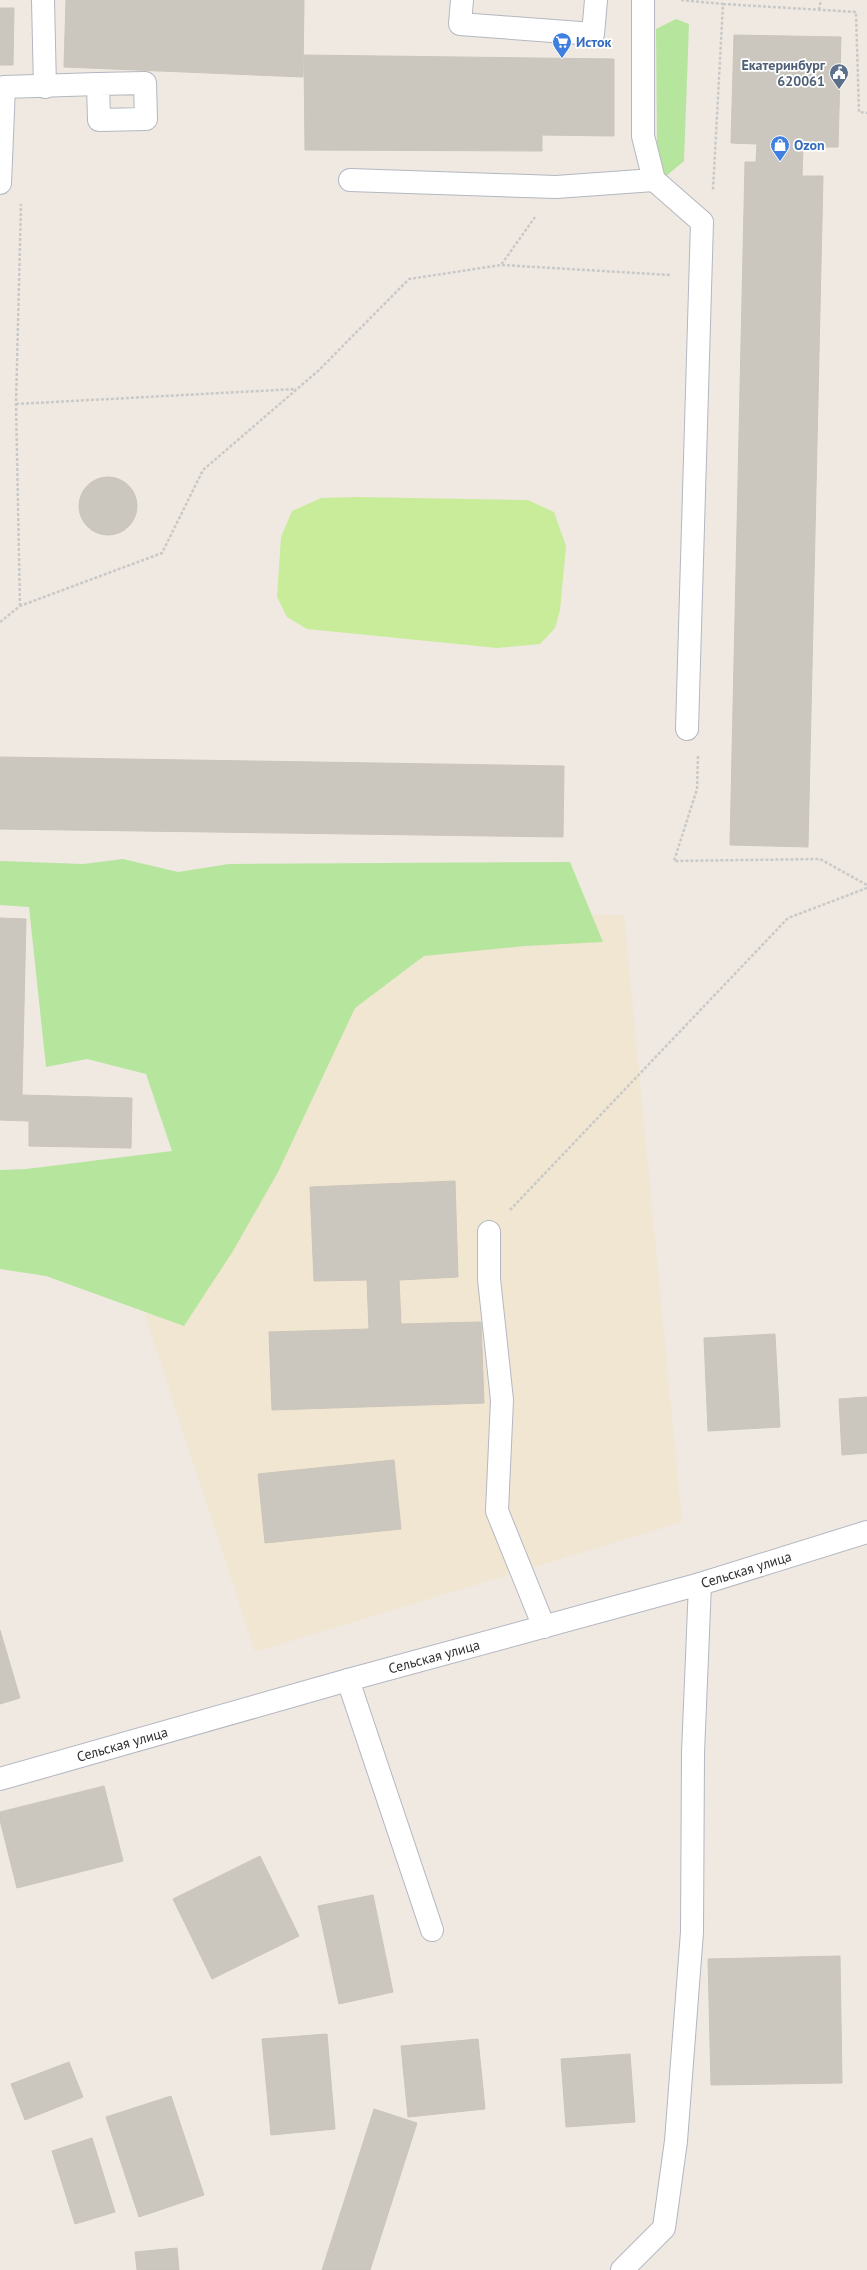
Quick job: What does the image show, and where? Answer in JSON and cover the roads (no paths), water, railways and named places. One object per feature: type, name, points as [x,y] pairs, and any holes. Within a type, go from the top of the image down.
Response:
[{"type":"street","points":[[43,0],[45,87]]},
{"type":"street","points":[[462,0],[460,24],[593,34],[596,0]]},
{"type":"street","points":[[643,0],[643,136],[654,180],[702,222],[688,729]]},
{"type":"street","points":[[0,183],[4,87],[45,87],[98,84]]},
{"type":"street","points":[[350,180],[556,187],[654,180]]},
{"type":"street","points":[[489,1232],[489,1280],[502,1400],[497,1511],[544,1627]]},
{"type":"street","name":"Сельская улица","points":[[0,1779],[348,1680],[700,1584],[867,1532]]},
{"type":"street","points":[[622,2270],[664,2228],[676,2142],[692,1932],[693,1753],[700,1584]]},
{"type":"street","points":[[348,1680],[432,1930]]},
{"type":"place","name":"Исток","points":[[562,59]]},
{"type":"place","name":"Екатеринбург 620061","points":[[839,90]]},
{"type":"place","name":"Ozon","points":[[780,162]]}]
